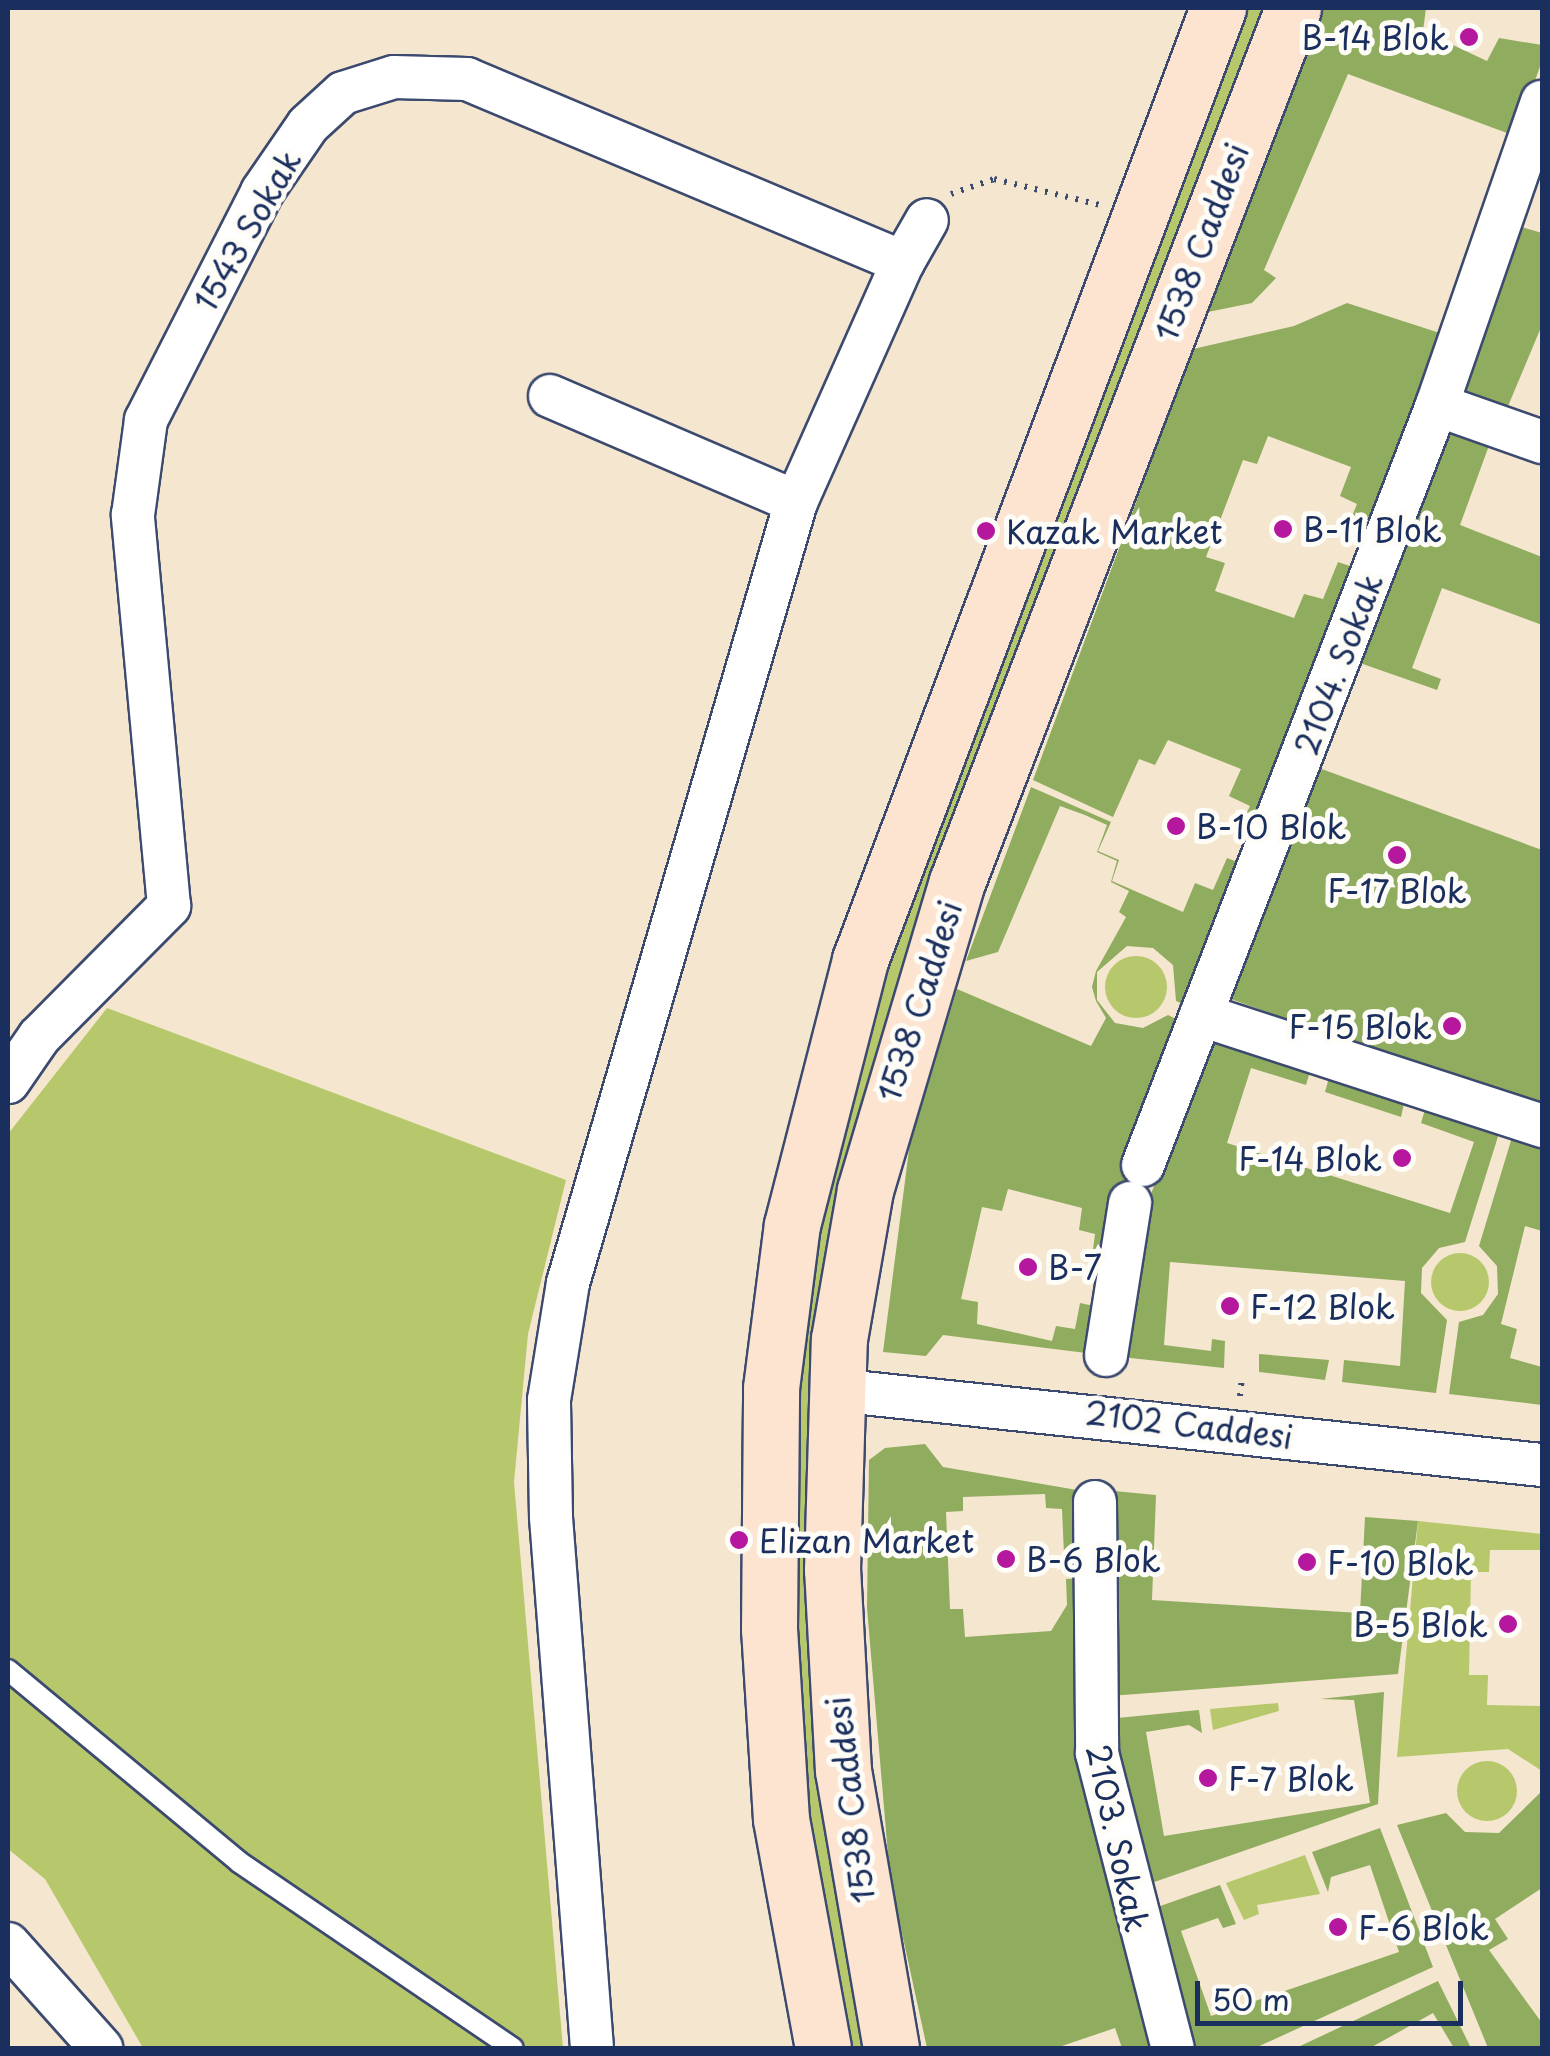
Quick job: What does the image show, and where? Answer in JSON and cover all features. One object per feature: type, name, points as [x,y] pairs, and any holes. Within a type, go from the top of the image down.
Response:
[{"type":"main road","name":"1538 Caddesi","points":[[822,2048],[783,1836],[768,1630],[771,1388],[792,1225],[860,960],[1218,8]]},
{"type":"main road","name":"1538 Caddesi","points":[[891,2048],[843,1770],[832,1570],[835,1390],[865,1190],[922,983],[1293,8]]},
{"type":"street","name":"1543 Sokak","points":[[8,1082],[94,977],[149,935],[169,906],[133,515],[146,420],[262,192],[343,93],[394,77],[466,80],[903,262]]},
{"type":"street","name":"2104. Sokak","points":[[1106,1355],[1136,1184],[1437,404],[1542,102]]},
{"type":"street","points":[[592,2048],[549,1400],[573,1264],[796,502],[903,262],[927,220]]},
{"type":"street","points":[[550,396],[796,502]]},
{"type":"street","points":[[1437,404],[1542,442]]},
{"type":"street","points":[[1201,1016],[1542,1126]]},
{"type":"street","name":"2102 Caddesi","points":[[835,1390],[1542,1465]]},
{"type":"street","name":"2103. Sokak","points":[[1096,1502],[1097,1754],[1173,2048]]},
{"type":"street","points":[[8,1944],[101,2048]]},
{"type":"lane","points":[[8,1670],[238,1862],[513,2048]]},
{"type":"path","points":[[927,220],[964,182],[994,179],[1138,216]]},
{"type":"green space","points":[[1239,8],[1268,8],[840,1213],[872,2048],[844,2048],[799,1834],[787,1432],[842,1084]]},
{"type":"green space","points":[[1324,8],[1426,8],[1423,31],[1487,61],[1499,38],[1542,45],[1542,61],[1515,136],[1348,74],[1264,270],[1276,278],[1252,303],[1208,312]]},
{"type":"green space","points":[[1515,225],[1542,233],[1542,325],[1503,418],[1457,402]]},
{"type":"green space","points":[[1347,303],[1446,335],[1368,547],[1343,538],[1357,504],[1340,496],[1351,467],[1268,436],[1257,464],[1243,460],[1206,557],[1225,563],[1215,591],[1294,618],[1304,594],[1323,599],[1338,562],[1359,569],[1253,842],[1236,835],[1250,806],[1229,796],[1241,769],[1168,740],[1155,765],[1139,759],[1113,817],[1033,780],[1193,349],[1294,326]]},
{"type":"green space","points":[[1443,424],[1491,440],[1460,525],[1542,557],[1542,625],[1442,588],[1412,668],[1441,679],[1437,690],[1360,663]]},
{"type":"green space","points":[[1319,768],[1542,850],[1542,1110],[1228,998]]},
{"type":"green space","points":[[1031,787],[1111,822],[1098,851],[1119,860],[1112,881],[1183,912],[1195,883],[1213,890],[1227,858],[1245,865],[1188,1006],[1176,1001],[1173,965],[1153,948],[1127,946],[1097,972],[1097,1000],[1115,1023],[1143,1028],[1168,1015],[1182,1022],[1104,1260],[1092,1257],[1095,1234],[1079,1230],[1082,1208],[1008,1189],[1002,1211],[982,1207],[961,1299],[978,1302],[977,1324],[1052,1341],[1056,1326],[1075,1329],[1080,1303],[1094,1306],[1086,1353],[943,1335],[926,1356],[883,1352],[910,1142],[957,989],[1091,1046],[1106,1018],[1096,1001],[1092,987],[1096,971],[1126,917],[1119,912],[1129,891],[1111,882],[1117,861],[1097,852],[1107,825],[1085,815],[1060,806],[998,952],[966,961]]},
{"type":"green space","points":[[1136,956],[1158,965],[1167,987],[1158,1009],[1136,1018],[1114,1009],[1105,987],[1114,965]]},
{"type":"green space","points":[[107,1008],[566,1180],[528,1334],[514,1482],[563,2048],[143,2048],[45,1879],[8,1849],[8,1134]]},
{"type":"green space","points":[[1212,1035],[1311,1068],[1306,1085],[1251,1068],[1227,1143],[1450,1213],[1474,1142],[1421,1123],[1426,1106],[1500,1130],[1465,1242],[1439,1248],[1422,1268],[1421,1293],[1447,1320],[1436,1393],[1342,1382],[1344,1360],[1400,1366],[1405,1281],[1170,1262],[1164,1345],[1211,1351],[1212,1339],[1225,1341],[1224,1368],[1121,1357],[1151,1194]]},
{"type":"green space","points":[[1330,1074],[1405,1099],[1401,1117],[1325,1092]]},
{"type":"green space","points":[[1513,1134],[1542,1144],[1542,1231],[1525,1226],[1501,1324],[1517,1329],[1510,1358],[1542,1367],[1542,1405],[1449,1394],[1459,1322],[1483,1315],[1498,1294],[1497,1266],[1479,1246]]},
{"type":"green space","points":[[1460,1253],[1481,1261],[1489,1282],[1481,1303],[1460,1311],[1439,1303],[1431,1282],[1439,1261]]},
{"type":"green space","points":[[1259,1354],[1329,1360],[1325,1380],[1259,1372]]},
{"type":"green space","points":[[925,1444],[943,1467],[1077,1490],[1081,1554],[1064,1554],[1062,1509],[1046,1508],[1045,1494],[963,1497],[963,1511],[946,1512],[950,1609],[963,1609],[965,1637],[1051,1631],[1067,1605],[1066,1579],[1081,1578],[1157,2048],[1122,2048],[1115,2028],[1056,2048],[927,2048],[890,1878],[867,1608],[869,1460],[885,1448]]},
{"type":"green space","points":[[1114,1491],[1156,1495],[1152,1600],[1360,1613],[1365,1517],[1418,1521],[1398,1674],[1110,1696]]},
{"type":"green space","points":[[1418,1521],[1542,1534],[1542,1550],[1490,1550],[1489,1572],[1471,1572],[1469,1675],[1488,1675],[1487,1705],[1542,1706],[1542,1771],[1508,1749],[1397,1757]]},
{"type":"green space","points":[[1384,1692],[1378,1804],[1140,1887],[1107,1719],[1199,1710],[1202,1733],[1189,1725],[1146,1732],[1164,1836],[1370,1803],[1354,1700],[1320,1699]]},
{"type":"green space","points":[[1278,1703],[1279,1711],[1213,1730],[1210,1709]]},
{"type":"green space","points":[[1487,1761],[1508,1770],[1517,1791],[1508,1812],[1487,1821],[1466,1812],[1457,1791],[1466,1770]]},
{"type":"green space","points":[[1542,1791],[1542,1888],[1495,1919],[1508,1939],[1489,1950],[1542,2023],[1542,2048],[1488,2048],[1397,1825],[1446,1813],[1465,1832],[1499,1833]]},
{"type":"green space","points":[[1380,1828],[1433,1967],[1255,2048],[1189,2048],[1146,1911],[1220,1885],[1236,1924],[1223,1928],[1218,1918],[1181,1931],[1211,2016],[1399,1952],[1370,1865],[1331,1877],[1328,1892],[1312,1852]]},
{"type":"green space","points":[[1305,1855],[1320,1894],[1257,1905],[1259,1914],[1244,1920],[1226,1883]]},
{"type":"green space","points":[[1438,1981],[1471,2048],[1454,2048],[1433,2013],[1370,2048],[1296,2048]]},
{"type":"place","name":"B-14 Blok","points":[[1469,37]]},
{"type":"place","name":"B-11 Blok","points":[[1283,529]]},
{"type":"place","name":"Kazak Market","points":[[986,531]]},
{"type":"place","name":"B-10 Blok","points":[[1176,826]]},
{"type":"place","name":"F-17 Blok","points":[[1397,855]]},
{"type":"place","name":"F-15 Blok","points":[[1452,1026]]},
{"type":"place","name":"F-14 Blok","points":[[1402,1158]]},
{"type":"place","name":"B-7","points":[[1028,1267]]},
{"type":"place","name":"F-12 Blok","points":[[1230,1306]]},
{"type":"place","name":"Elizan Market","points":[[739,1540]]},
{"type":"place","name":"B-6 Blok","points":[[1006,1559]]},
{"type":"place","name":"F-10 Blok","points":[[1307,1562]]},
{"type":"place","name":"B-5 Blok","points":[[1508,1624]]},
{"type":"place","name":"F-7 Blok","points":[[1208,1778]]},
{"type":"place","name":"F-6 Blok","points":[[1338,1927]]}]
